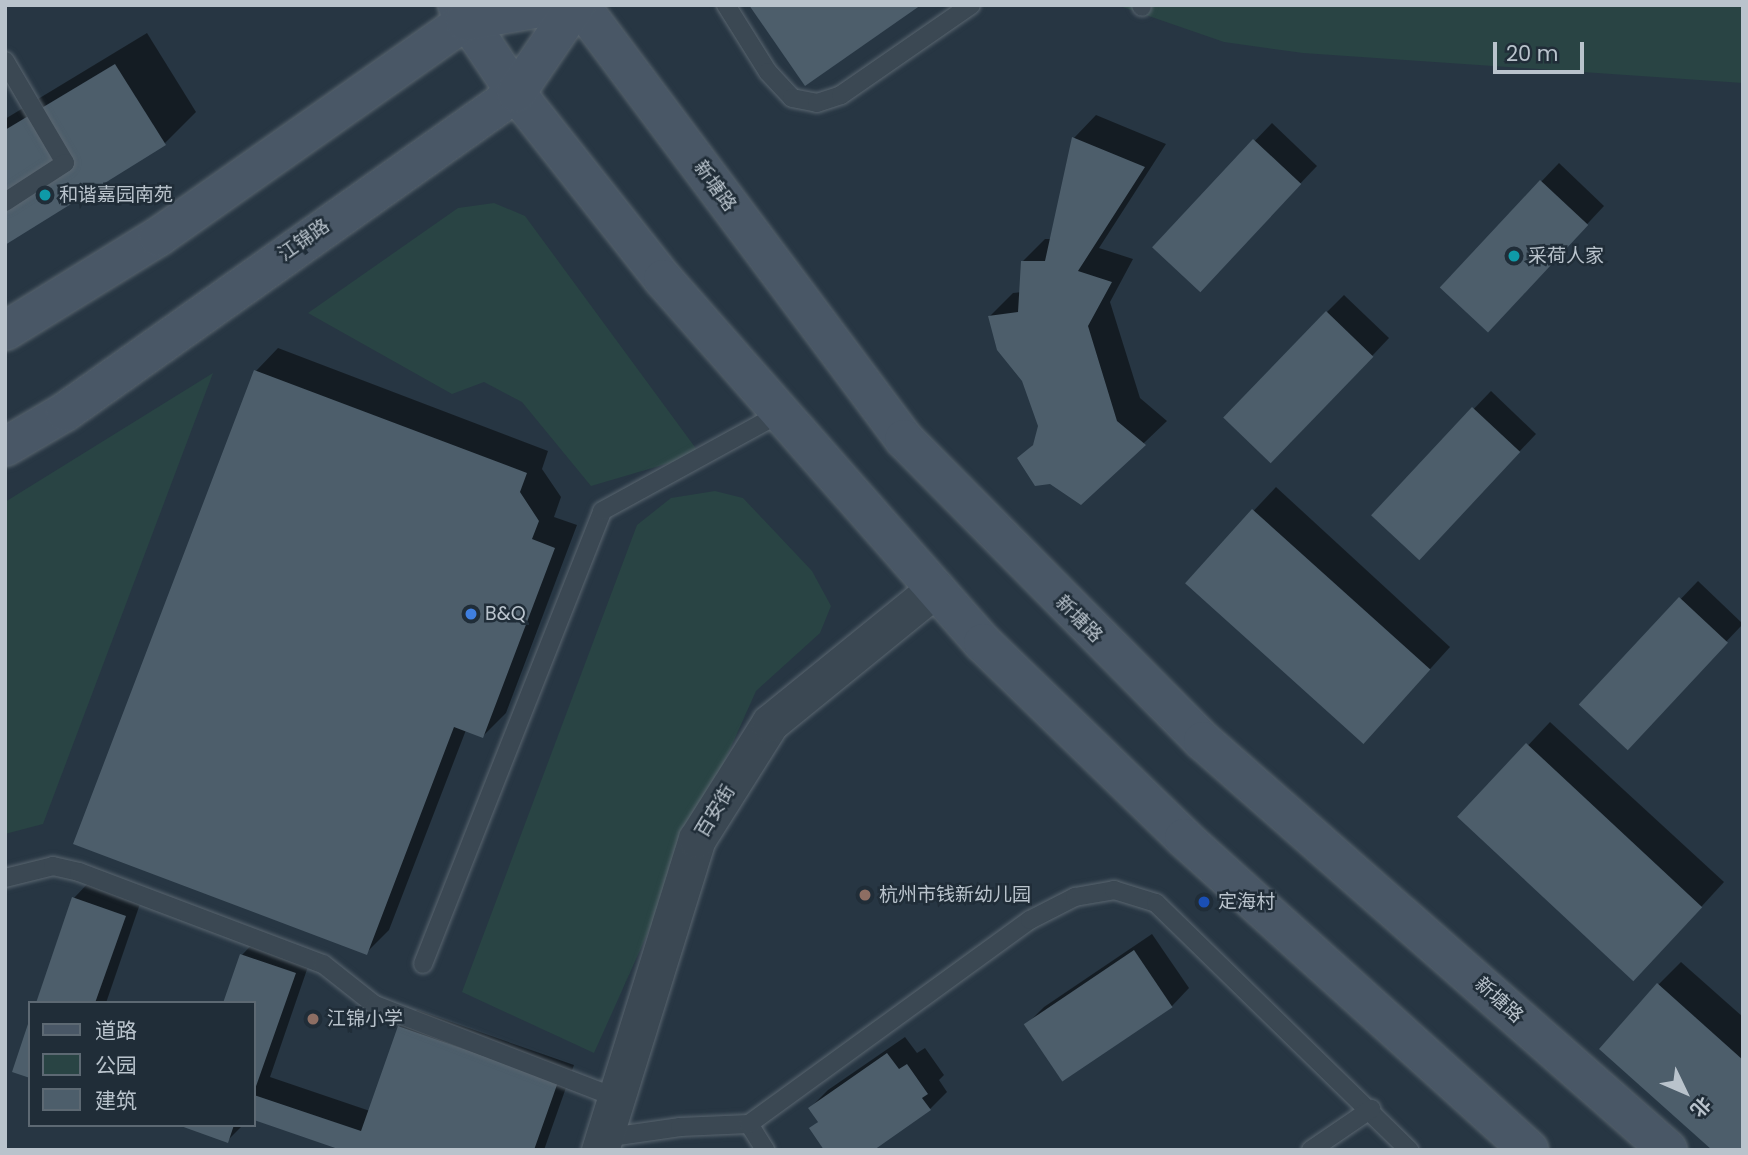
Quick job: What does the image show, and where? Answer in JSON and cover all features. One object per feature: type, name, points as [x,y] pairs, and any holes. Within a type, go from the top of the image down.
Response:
[{"type":"main road","points":[[5,331],[158,237],[461,13],[558,5]]},
{"type":"main road","name":"江锦路","points":[[5,447],[65,412],[516,93],[578,5]]},
{"type":"main road","name":"新塘路","points":[[578,5],[904,439],[1203,741],[1668,1150]]},
{"type":"main road","points":[[461,13],[516,93],[663,279],[982,643],[1184,838],[1529,1150]]},
{"type":"street","name":"百安街","points":[[602,1144],[697,839],[769,723],[935,589]]},
{"type":"lane","points":[[726,5],[768,72],[792,98],[817,103],[841,95],[971,5]]},
{"type":"lane","points":[[5,61],[65,163],[5,202]]},
{"type":"lane","points":[[423,964],[602,511],[781,414]]},
{"type":"lane","points":[[5,878],[53,866],[79,872],[323,964],[375,1005],[617,1098]]},
{"type":"lane","points":[[602,1144],[680,1127],[749,1124],[1030,920],[1075,897],[1114,890],[1156,903],[1371,1109],[1409,1150]]},
{"type":"lane","points":[[1311,1150],[1371,1109]]},
{"type":"lane","points":[[749,1124],[765,1150]]},
{"type":"green space","points":[[1117,5],[1743,5],[1743,83],[1303,53],[1224,42]]},
{"type":"green space","points":[[494,203],[525,216],[700,454],[591,486],[522,402],[484,382],[452,394],[308,313],[458,208]]},
{"type":"green space","points":[[213,373],[43,824],[5,834],[5,502]]},
{"type":"green space","points":[[715,491],[743,498],[812,571],[831,606],[820,633],[756,691],[594,1053],[462,992],[637,525],[671,498]]},
{"type":"building","points":[[749,5],[921,5],[805,86]]},
{"type":"building","name":"和谐嘉园南苑","points":[[115,64],[166,145],[5,245],[5,130]]},
{"type":"building","points":[[1072,137],[1145,167],[1078,271],[1112,282],[1088,326],[1117,421],[1146,445],[1081,505],[1050,484],[1035,486],[1017,458],[1033,445],[1038,426],[1022,381],[997,350],[988,316],[1018,312],[1021,261],[1045,261]]},
{"type":"building","points":[[1253,139],[1301,184],[1200,292],[1152,247]]},
{"type":"building","name":"采荷人家","points":[[1540,180],[1588,225],[1488,333],[1440,288]]},
{"type":"building","points":[[1326,311],[1373,357],[1271,463],[1223,417]]},
{"type":"building","points":[[254,370],[527,473],[520,492],[539,521],[532,539],[555,548],[483,738],[454,727],[367,955],[73,844]]},
{"type":"building","points":[[1472,407],[1520,452],[1419,560],[1371,515]]},
{"type":"building","points":[[1252,509],[1430,670],[1363,744],[1185,583]]},
{"type":"building","points":[[1679,597],[1728,643],[1628,750],[1579,705]]},
{"type":"building","points":[[1526,743],[1702,907],[1633,981],[1457,817]]},
{"type":"building","points":[[72,897],[126,916],[96,1001],[37,1001]]},
{"type":"building","points":[[1134,950],[1173,1007],[1062,1082],[1024,1024]]},
{"type":"building","points":[[240,954],[296,973],[256,1086],[256,1001],[224,1001]]},
{"type":"building","points":[[1657,983],[1743,1060],[1743,1150],[1712,1150],[1599,1049]]},
{"type":"building","points":[[28,1024],[28,1077],[12,1072]]},
{"type":"building","points":[[398,1026],[558,1082],[534,1150],[341,1150],[256,1121],[256,1096],[361,1131]]},
{"type":"building","points":[[887,1053],[899,1069],[907,1064],[928,1094],[922,1098],[931,1110],[874,1150],[824,1150],[809,1128],[818,1122],[808,1108]]},
{"type":"building","points":[[184,1127],[233,1127],[228,1143]]},
{"type":"place","name":"和谐嘉园南苑","points":[[45,195]]},
{"type":"place","name":"采荷人家","points":[[1514,256]]},
{"type":"place","name":"B&Q","points":[[471,614]]},
{"type":"place","name":"杭州市钱新幼儿园","points":[[865,895]]},
{"type":"place","name":"定海村","points":[[1204,902]]},
{"type":"place","name":"江锦小学","points":[[313,1019]]}]
